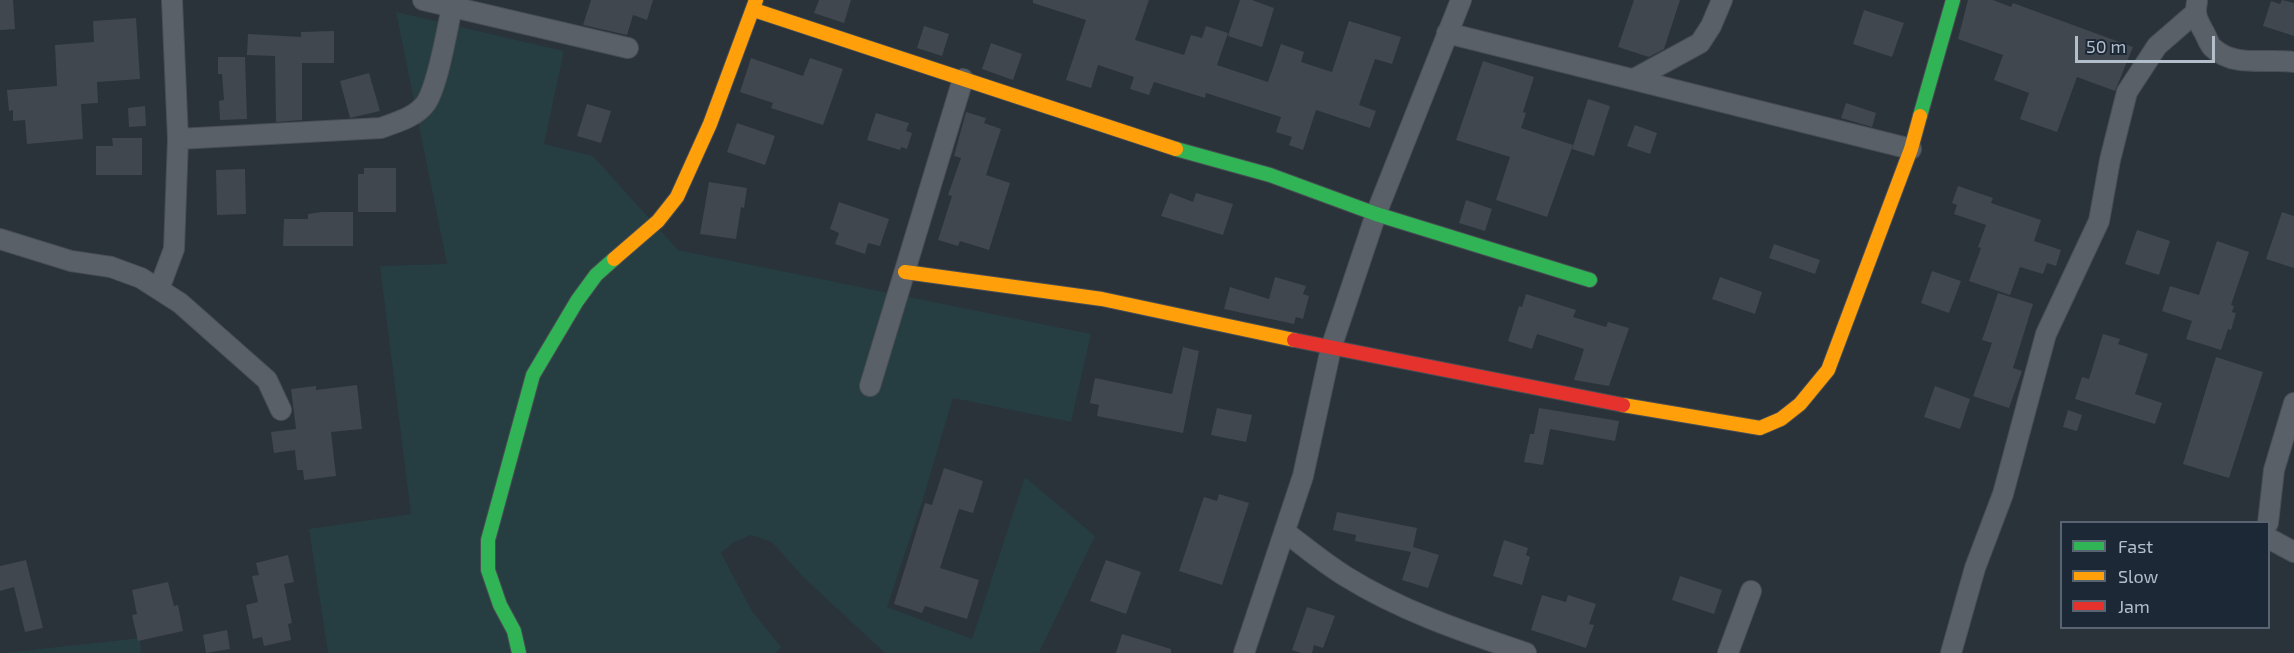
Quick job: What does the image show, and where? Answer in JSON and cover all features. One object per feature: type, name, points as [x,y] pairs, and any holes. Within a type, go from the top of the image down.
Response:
[{"type":"street","points":[[159,289],[174,249],[178,139],[172,0]]},
{"type":"street","points":[[423,0],[628,48]]},
{"type":"street","points":[[1244,653],[1303,476],[1331,348],[1376,214],[1461,0]]},
{"type":"street","points":[[1634,79],[1700,43],[1711,26],[1722,0]]},
{"type":"street","points":[[905,272],[1101,299],[1331,348],[1612,403],[1760,428],[1781,419],[1800,404],[1828,370],[1911,150],[1953,0]]},
{"type":"street","points":[[519,653],[514,631],[500,605],[488,570],[488,540],[533,375],[596,274],[658,221],[677,197],[710,124],[755,5],[963,80],[1156,144],[1270,175],[1376,214],[1590,280]]},
{"type":"street","points":[[178,139],[381,128],[409,118],[426,104],[434,85],[452,7]]},
{"type":"street","points":[[1951,653],[1975,568],[2003,494],[2046,334],[2099,221],[2110,160],[2127,92],[2157,46],[2196,7],[2212,48],[2229,58],[2294,62]]},
{"type":"street","points":[[1447,33],[1911,150]]},
{"type":"street","points":[[870,386],[963,80]]},
{"type":"street","points":[[0,239],[71,261],[111,267],[141,278],[180,303],[267,380],[281,410]]},
{"type":"street","points":[[2268,521],[2274,470],[2294,403]]},
{"type":"street","points":[[1285,532],[1345,576],[1394,602],[1498,649],[1526,653]]},
{"type":"street","points":[[2270,539],[2294,552]]},
{"type":"street","points":[[1728,653],[1751,591]]},
{"type":"green space","points":[[396,12],[564,51],[544,144],[593,156],[678,250],[1091,334],[1071,422],[953,398],[923,499],[887,607],[972,639],[1025,477],[1095,536],[1039,653],[885,653],[803,577],[772,542],[751,535],[733,543],[721,553],[752,611],[781,647],[776,653],[328,653],[309,529],[411,514],[380,266],[447,264]]},
{"type":"green space","points":[[140,638],[141,653],[4,653]]},
{"type":"building","points":[[0,0],[13,0],[15,29],[0,30]]},
{"type":"building","points":[[591,0],[653,0],[647,20],[633,15],[627,35],[583,25]]},
{"type":"building","points":[[819,0],[851,0],[844,23],[814,13]]},
{"type":"building","points":[[1033,0],[1149,0],[1135,40],[1184,55],[1191,35],[1202,38],[1206,26],[1228,33],[1217,65],[1268,82],[1281,44],[1304,52],[1301,62],[1332,72],[1349,21],[1401,37],[1392,64],[1375,59],[1359,105],[1376,111],[1370,128],[1316,110],[1303,150],[1289,145],[1292,137],[1276,132],[1281,117],[1206,93],[1205,98],[1154,82],[1149,95],[1130,89],[1134,77],[1098,65],[1091,88],[1066,80],[1086,20],[1033,3]]},
{"type":"building","points":[[1240,0],[1252,0],[1274,8],[1262,47],[1228,36]]},
{"type":"building","points":[[1634,0],[1680,0],[1664,49],[1649,57],[1618,47]]},
{"type":"building","points":[[1968,0],[1993,0],[2011,7],[2013,3],[2133,47],[2115,91],[2077,77],[2057,132],[2020,119],[2029,93],[1994,80],[2003,55],[1958,39]]},
{"type":"building","points":[[2282,0],[2294,3],[2294,36],[2263,26],[2271,1],[2280,4]]},
{"type":"building","points":[[1864,10],[1904,23],[1892,57],[1853,44]]},
{"type":"building","points":[[136,18],[140,79],[97,82],[98,103],[81,104],[83,139],[27,144],[25,120],[13,121],[13,110],[9,111],[7,90],[57,86],[55,45],[94,42],[93,21]]},
{"type":"building","points":[[924,26],[949,34],[942,56],[917,48]]},
{"type":"building","points":[[334,31],[334,63],[302,63],[302,120],[276,122],[275,56],[247,55],[248,34],[301,37],[301,32]]},
{"type":"building","points":[[991,43],[1022,54],[1013,80],[982,69]]},
{"type":"building","points":[[218,57],[245,57],[247,119],[220,120],[219,101],[224,100],[222,74],[218,74]]},
{"type":"building","points":[[751,58],[803,76],[810,58],[843,69],[823,125],[771,108],[773,103],[740,92]]},
{"type":"building","points":[[1483,61],[1534,77],[1523,112],[1526,113],[1521,128],[1573,145],[1547,217],[1496,200],[1510,157],[1456,140]]},
{"type":"building","points":[[369,73],[380,111],[350,118],[340,81]]},
{"type":"building","points":[[1588,99],[1610,106],[1594,156],[1572,149]]},
{"type":"building","points":[[1846,103],[1876,113],[1872,127],[1841,118]]},
{"type":"building","points":[[587,104],[611,111],[601,143],[577,136]]},
{"type":"building","points":[[145,106],[146,126],[129,127],[128,108]]},
{"type":"building","points":[[966,112],[986,118],[984,123],[1001,129],[986,175],[1010,183],[989,250],[960,241],[958,246],[938,240],[952,196],[948,195],[961,158],[954,156]]},
{"type":"building","points":[[876,113],[909,123],[906,131],[912,133],[907,149],[901,147],[900,150],[867,140]]},
{"type":"building","points":[[737,123],[775,136],[765,165],[727,152]]},
{"type":"building","points":[[1635,125],[1657,133],[1650,154],[1627,146]]},
{"type":"building","points":[[112,138],[142,138],[142,175],[96,175],[96,146],[113,146]]},
{"type":"building","points":[[364,168],[396,168],[396,212],[358,212],[358,174],[364,174]]},
{"type":"building","points":[[245,169],[246,214],[217,215],[216,170]]},
{"type":"building","points":[[709,182],[747,188],[744,208],[741,207],[736,239],[700,234]]},
{"type":"building","points":[[1958,186],[1993,198],[1991,203],[2041,220],[2034,241],[2061,250],[2056,266],[2047,263],[2043,274],[2020,267],[2010,295],[1969,281],[1981,248],[1978,247],[1986,225],[1954,214],[1957,205],[1952,203]]},
{"type":"building","points":[[1170,193],[1193,202],[1196,193],[1233,204],[1223,235],[1161,216]]},
{"type":"building","points":[[1466,200],[1492,209],[1485,231],[1459,223]]},
{"type":"building","points":[[839,202],[889,219],[880,246],[868,243],[865,254],[835,244],[839,233],[830,229]]},
{"type":"building","points":[[353,212],[353,246],[283,246],[284,219],[308,219],[308,214]]},
{"type":"building","points":[[2282,212],[2294,216],[2294,268],[2266,259]]},
{"type":"building","points":[[2137,230],[2170,241],[2159,275],[2125,264]]},
{"type":"building","points":[[2217,241],[2249,252],[2231,305],[2234,306],[2232,312],[2236,313],[2221,350],[2186,339],[2192,321],[2162,311],[2170,286],[2199,295]]},
{"type":"building","points":[[1774,244],[1820,260],[1815,274],[1769,258]]},
{"type":"building","points":[[1932,271],[1961,281],[1949,313],[1921,303]]},
{"type":"building","points":[[1275,277],[1306,286],[1303,294],[1309,296],[1303,319],[1296,317],[1294,324],[1224,309],[1230,287],[1269,299]]},
{"type":"building","points":[[1720,277],[1762,292],[1755,314],[1712,299]]},
{"type":"building","points":[[1998,293],[2033,304],[2013,368],[2022,371],[2009,408],[1973,396],[1992,343],[1982,340]]},
{"type":"building","points":[[1526,294],[1576,310],[1573,317],[1606,327],[1608,322],[1629,328],[1609,386],[1574,380],[1584,349],[1537,334],[1532,349],[1508,341],[1519,306],[1522,307]]},
{"type":"building","points":[[2103,334],[2120,339],[2118,344],[2148,354],[2135,394],[2162,403],[2155,424],[2075,399],[2082,377],[2089,379]]},
{"type":"building","points":[[1183,347],[1199,351],[1183,433],[1097,416],[1099,405],[1090,403],[1095,378],[1172,394]]},
{"type":"building","points":[[2216,357],[2263,372],[2229,478],[2183,464]]},
{"type":"building","points":[[357,385],[362,429],[331,432],[336,476],[304,480],[303,470],[297,470],[295,450],[274,453],[271,432],[296,429],[291,389],[316,386],[316,390]]},
{"type":"building","points":[[1935,386],[1970,399],[1960,429],[1924,417]]},
{"type":"building","points":[[1217,408],[1252,415],[1246,442],[1211,435]]},
{"type":"building","points":[[1539,408],[1619,421],[1615,441],[1550,429],[1543,465],[1524,462],[1530,434],[1534,434]]},
{"type":"building","points":[[2068,410],[2082,415],[2077,431],[2063,427]]},
{"type":"building","points":[[944,468],[983,481],[973,513],[959,509],[940,568],[979,580],[967,619],[925,606],[922,613],[894,604],[925,503],[932,505]]},
{"type":"building","points":[[1219,494],[1249,503],[1222,585],[1179,571],[1204,497],[1217,501]]},
{"type":"building","points":[[1337,512],[1417,528],[1413,547],[1439,555],[1428,588],[1402,580],[1411,552],[1355,541],[1356,535],[1333,530]]},
{"type":"building","points":[[1504,540],[1528,548],[1526,555],[1530,557],[1522,585],[1493,576]]},
{"type":"building","points":[[288,555],[294,582],[284,584],[292,623],[288,624],[291,640],[264,646],[262,637],[253,639],[246,605],[258,602],[252,576],[259,575],[256,563]]},
{"type":"building","points":[[26,560],[43,628],[25,632],[14,587],[0,591],[0,566]]},
{"type":"building","points":[[1106,560],[1141,572],[1126,614],[1090,601]]},
{"type":"building","points":[[1680,576],[1722,590],[1714,614],[1672,600]]},
{"type":"building","points":[[168,582],[174,606],[178,605],[183,631],[138,641],[132,615],[137,614],[132,590]]},
{"type":"building","points":[[1542,595],[1566,602],[1568,595],[1596,604],[1589,624],[1594,625],[1586,648],[1531,630]]},
{"type":"building","points":[[1307,607],[1335,616],[1323,648],[1314,645],[1312,653],[1301,653],[1292,650]]},
{"type":"building","points":[[227,630],[230,649],[206,653],[203,635]]},
{"type":"building","points":[[1122,634],[1171,649],[1171,653],[1116,653]]},
{"type":"traffic: fast","points":[[1920,116],[1953,0]]},
{"type":"traffic: fast","points":[[1176,149],[1270,175],[1376,214],[1590,280]]},
{"type":"traffic: fast","points":[[519,653],[514,631],[500,605],[488,570],[488,540],[533,375],[577,301],[596,275],[614,259]]},
{"type":"traffic: slow","points":[[614,259],[658,221],[677,197],[710,124],[756,0]]},
{"type":"traffic: slow","points":[[754,10],[1176,149]]},
{"type":"traffic: slow","points":[[1623,405],[1760,428],[1781,419],[1800,404],[1828,370],[1911,149],[1920,116]]},
{"type":"traffic: slow","points":[[905,272],[1102,299],[1294,340]]},
{"type":"traffic: jam","points":[[1294,340],[1623,405]]}]
